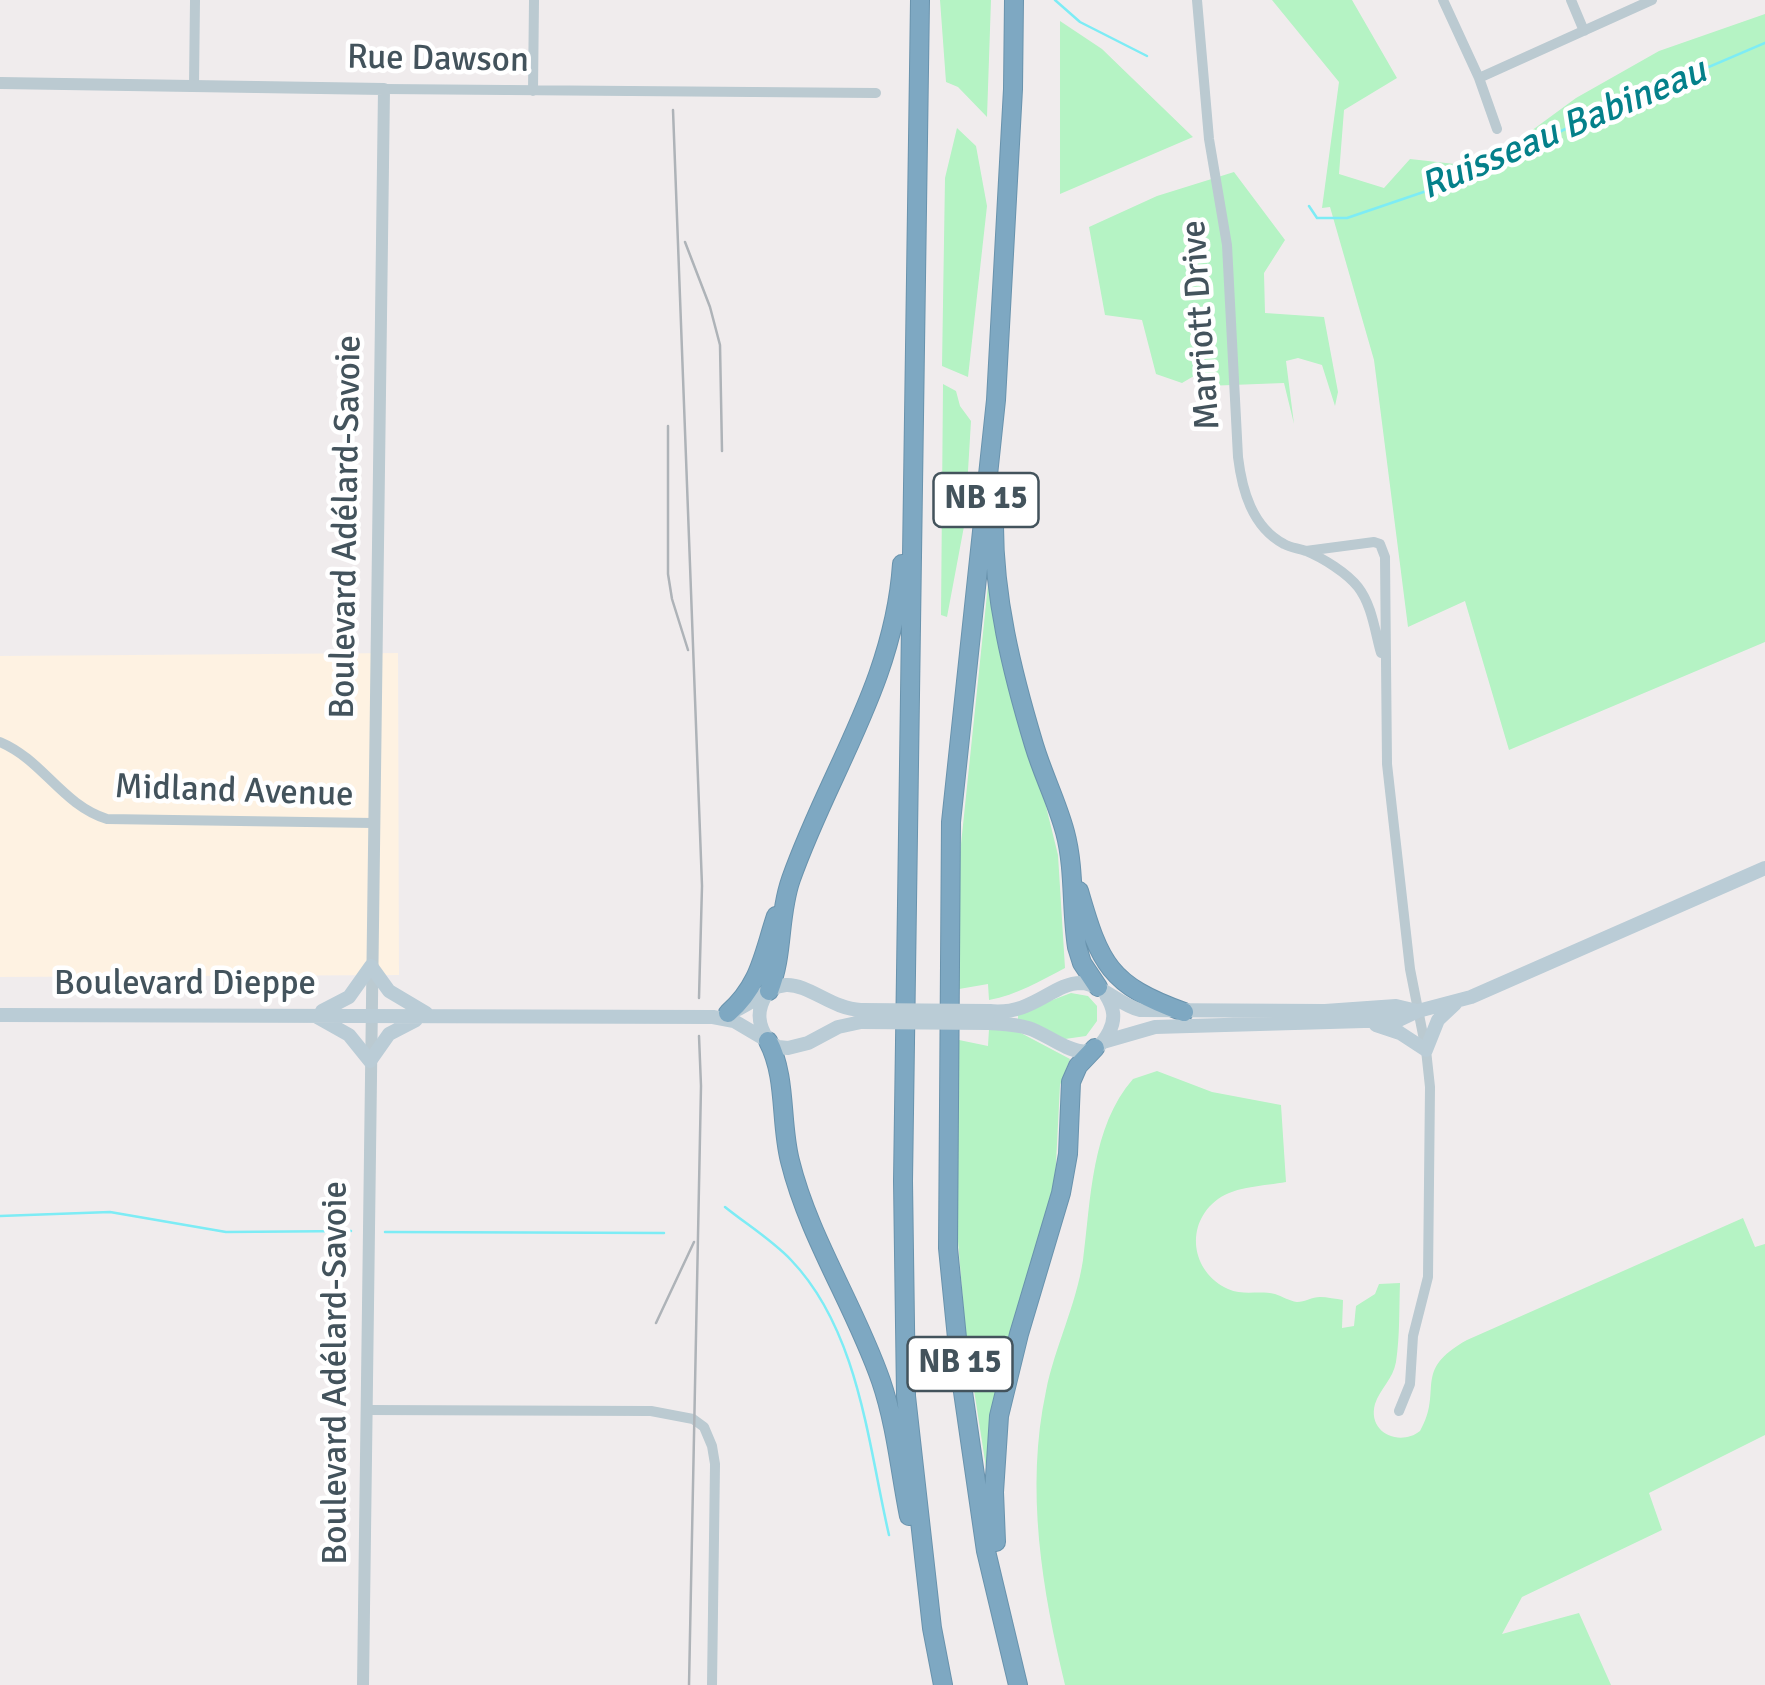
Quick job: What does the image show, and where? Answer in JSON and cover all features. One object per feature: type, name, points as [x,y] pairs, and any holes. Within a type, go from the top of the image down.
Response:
[{"type":"highway","name":"NB 15","points":[[920,0],[902,1182],[906,1396],[932,1628],[943,1685]]},
{"type":"highway","name":"NB 15","points":[[1014,0],[1013,89],[996,400],[951,822],[948,1248],[986,1550],[1019,1685]]},
{"type":"highway","points":[[720,1015],[746,998],[757,979],[789,883],[875,690],[892,633],[901,574],[915,374]]},
{"type":"highway","points":[[996,400],[994,522],[1003,620],[1035,748],[1056,798],[1096,948],[1109,968],[1129,986],[1184,1012]]},
{"type":"highway","points":[[1070,862],[1077,946],[1082,963],[1101,990]]},
{"type":"highway","points":[[770,991],[780,959],[789,883]]},
{"type":"highway","points":[[768,1041],[776,1063],[796,1181],[887,1402],[932,1628]]},
{"type":"highway","points":[[1019,1685],[996,1544],[996,1436],[1019,1334],[1061,1193],[1068,1154],[1070,1082],[1078,1066],[1099,1045]]},
{"type":"main road","points":[[989,1017],[1028,1028],[1076,1052],[1155,1026],[1399,1020],[1460,1000],[1765,868]]},
{"type":"main road","points":[[313,1015],[350,997],[371,966],[389,991],[432,1015]]},
{"type":"main road","points":[[720,1015],[744,1008],[770,991],[789,985],[861,1016],[989,1017],[1028,1007],[1075,983],[1101,990],[1129,1008],[1184,1012],[1365,1010],[1396,1006],[1418,1011]]},
{"type":"main road","points":[[1099,1045],[1114,1014],[1101,990]]},
{"type":"main road","points":[[768,1041],[759,1012],[770,991]]},
{"type":"main road","points":[[1366,1023],[1400,1033],[1426,1050],[1438,1020],[1460,1000]]},
{"type":"main road","name":"Boulevard Dieppe","points":[[0,1014],[720,1015]]},
{"type":"main road","points":[[313,1015],[349,1035],[370,1060],[392,1031],[432,1015]]},
{"type":"main road","points":[[720,1015],[778,1047],[798,1047],[861,1016]]},
{"type":"street","points":[[194,84],[195,0]]},
{"type":"street","points":[[533,91],[534,0]]},
{"type":"street","name":"Marriott Drive","points":[[1197,0],[1209,139],[1227,245],[1243,490],[1268,532],[1281,543],[1306,551],[1357,585],[1368,604],[1386,669]]},
{"type":"street","points":[[1444,0],[1497,128]]},
{"type":"street","points":[[1571,0],[1584,31]]},
{"type":"street","points":[[1479,78],[1652,0]]},
{"type":"street","name":"Rue Dawson","points":[[0,83],[876,93]]},
{"type":"street","name":"Boulevard Adélard-Savoie","points":[[363,1685],[370,1060],[376,1015],[371,966],[384,89]]},
{"type":"street","name":"Marriott Drive","points":[[1306,551],[1363,542],[1380,544],[1384,549],[1387,764],[1410,969],[1430,1088],[1428,1277],[1414,1336],[1410,1384],[1399,1411]]},
{"type":"street","name":"Midland Avenue","points":[[0,742],[29,758],[77,806],[107,818],[373,823]]},
{"type":"street","points":[[366,1410],[651,1410],[693,1419],[704,1427],[715,1464],[712,1685]]},
{"type":"shaded area","points":[[398,653],[399,975],[0,977],[0,656]]},
{"type":"green space","points":[[940,0],[991,0],[987,117],[958,87],[946,82]]},
{"type":"green space","points":[[1272,0],[1352,0],[1397,78],[1344,110],[1339,174],[1384,188],[1410,159],[1482,167],[1576,98],[1659,51],[1765,14],[1765,642],[1509,750],[1465,601],[1408,627],[1374,360],[1330,207],[1322,208],[1339,82]]},
{"type":"green space","points":[[1060,21],[1102,49],[1193,137],[1060,194]]},
{"type":"green space","points":[[957,128],[976,146],[987,206],[968,377],[942,366],[945,178]]},
{"type":"green space","points":[[1234,172],[1285,240],[1264,273],[1265,313],[1324,317],[1338,392],[1335,406],[1322,365],[1298,358],[1286,361],[1294,424],[1284,383],[1206,386],[1199,373],[1182,383],[1156,374],[1142,320],[1105,315],[1089,227],[1157,196]]},
{"type":"green space","points":[[943,384],[956,391],[960,406],[971,421],[965,521],[947,617],[941,615]]},
{"type":"green space","points":[[989,575],[1058,855],[1065,968],[1019,991],[989,1000],[988,984],[959,989],[959,1040],[988,1046],[989,1029],[1019,1032],[1070,1059],[1060,1085],[1055,1183],[987,1474],[966,1338],[955,1205],[958,873]]},
{"type":"green space","points":[[1071,993],[1088,996],[1097,1006],[1097,1021],[1086,1036],[1065,1039],[1018,1019],[1018,1013]]},
{"type":"green space","points":[[1157,1071],[1212,1092],[1281,1105],[1286,1182],[1225,1195],[1207,1209],[1200,1221],[1196,1247],[1206,1271],[1216,1281],[1234,1291],[1275,1294],[1297,1302],[1320,1297],[1343,1300],[1342,1328],[1354,1326],[1356,1306],[1375,1294],[1379,1284],[1400,1283],[1396,1362],[1377,1399],[1374,1414],[1380,1430],[1395,1437],[1420,1431],[1427,1417],[1439,1362],[1467,1340],[1743,1218],[1755,1247],[1765,1244],[1765,1435],[1649,1493],[1662,1530],[1522,1597],[1502,1634],[1579,1613],[1611,1685],[1065,1685],[1049,1613],[1039,1539],[1040,1428],[1050,1374],[1080,1277],[1101,1142],[1119,1098],[1133,1079]]},
{"type":"waterway","name":"Ruisseau Babineau","points":[[1055,0],[1080,22],[1147,56]]},
{"type":"waterway","name":"Ruisseau Babineau","points":[[1309,206],[1317,218],[1347,218],[1503,165],[1578,123],[1765,43]]},
{"type":"waterway","points":[[725,1207],[791,1260],[814,1288],[832,1320],[858,1390],[889,1535]]},
{"type":"waterway","points":[[0,1216],[110,1212],[226,1232],[351,1231]]},
{"type":"waterway","points":[[385,1232],[664,1233]]},
{"type":"railway","points":[[673,110],[702,886],[699,998]]},
{"type":"railway","points":[[685,242],[720,345],[722,451]]},
{"type":"railway","points":[[668,426],[668,574],[688,650]]},
{"type":"railway","points":[[689,1685],[699,1036]]},
{"type":"railway","points":[[656,1323],[694,1242]]}]
